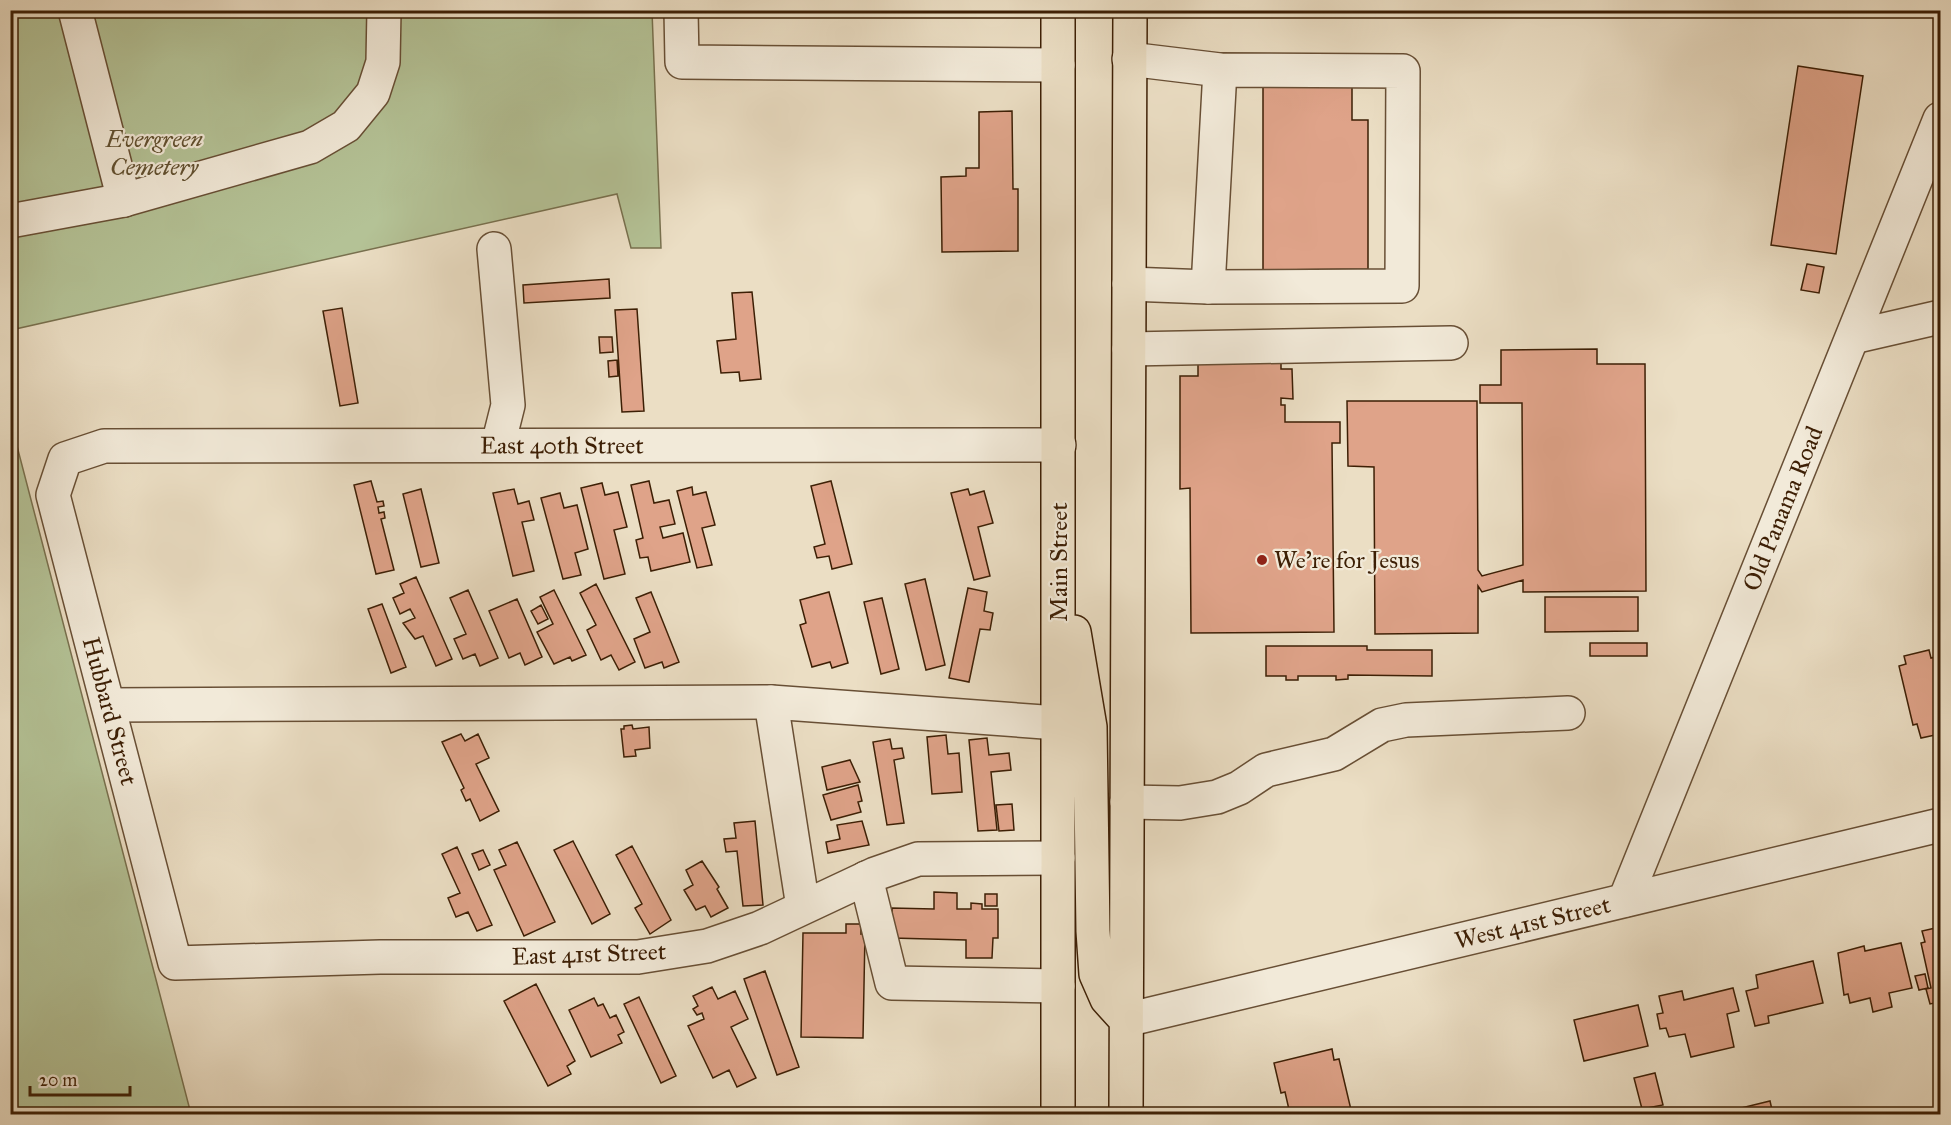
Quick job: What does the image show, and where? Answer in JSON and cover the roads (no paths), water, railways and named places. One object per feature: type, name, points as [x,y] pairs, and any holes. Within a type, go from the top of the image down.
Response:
[{"type":"main road","name":"Main Street","points":[[1058,10],[1058,1114]]},
{"type":"main road","points":[[1126,1114],[1130,10]]},
{"type":"main road","points":[[1059,542],[1090,727],[1093,931],[1096,974],[1107,999],[1126,1020]]},
{"type":"street","points":[[75,10],[124,200]]},
{"type":"street","points":[[10,221],[124,200],[310,147],[346,126],[373,93],[383,62],[384,10]]},
{"type":"street","points":[[681,10],[682,62],[1058,66]]},
{"type":"street","points":[[1129,284],[1208,287],[1402,286],[1402,71],[1220,70],[1130,59]]},
{"type":"street","points":[[1208,287],[1220,70]]},
{"type":"street","name":"Old Panama Road","points":[[1625,900],[1941,119]]},
{"type":"street","points":[[494,249],[508,405],[498,445]]},
{"type":"street","points":[[1853,337],[1941,317]]},
{"type":"street","points":[[1129,350],[1451,343]]},
{"type":"street","name":"East 40th Street","points":[[65,459],[104,446],[1059,445]]},
{"type":"street","name":"Hubbard Street","points":[[65,459],[53,495],[175,963]]},
{"type":"street","points":[[771,702],[803,907]]},
{"type":"street","points":[[109,705],[771,702],[1058,723]]},
{"type":"street","points":[[1127,802],[1180,803],[1217,797],[1239,788],[1266,770],[1334,754],[1382,725],[1406,720],[1569,713]]},
{"type":"street","name":"West 41st Street","points":[[1126,1020],[1941,825]]},
{"type":"street","name":"East 41st Street","points":[[175,963],[380,957],[638,957],[707,946],[760,928],[866,878],[918,859],[1058,858]]},
{"type":"street","points":[[866,878],[892,983],[1058,986]]},
{"type":"place","name":"We're for Jesus","points":[[1262,560]]},
{"type":"park label","name":"Evergreen Cemetery","points":[[154,153]]}]
